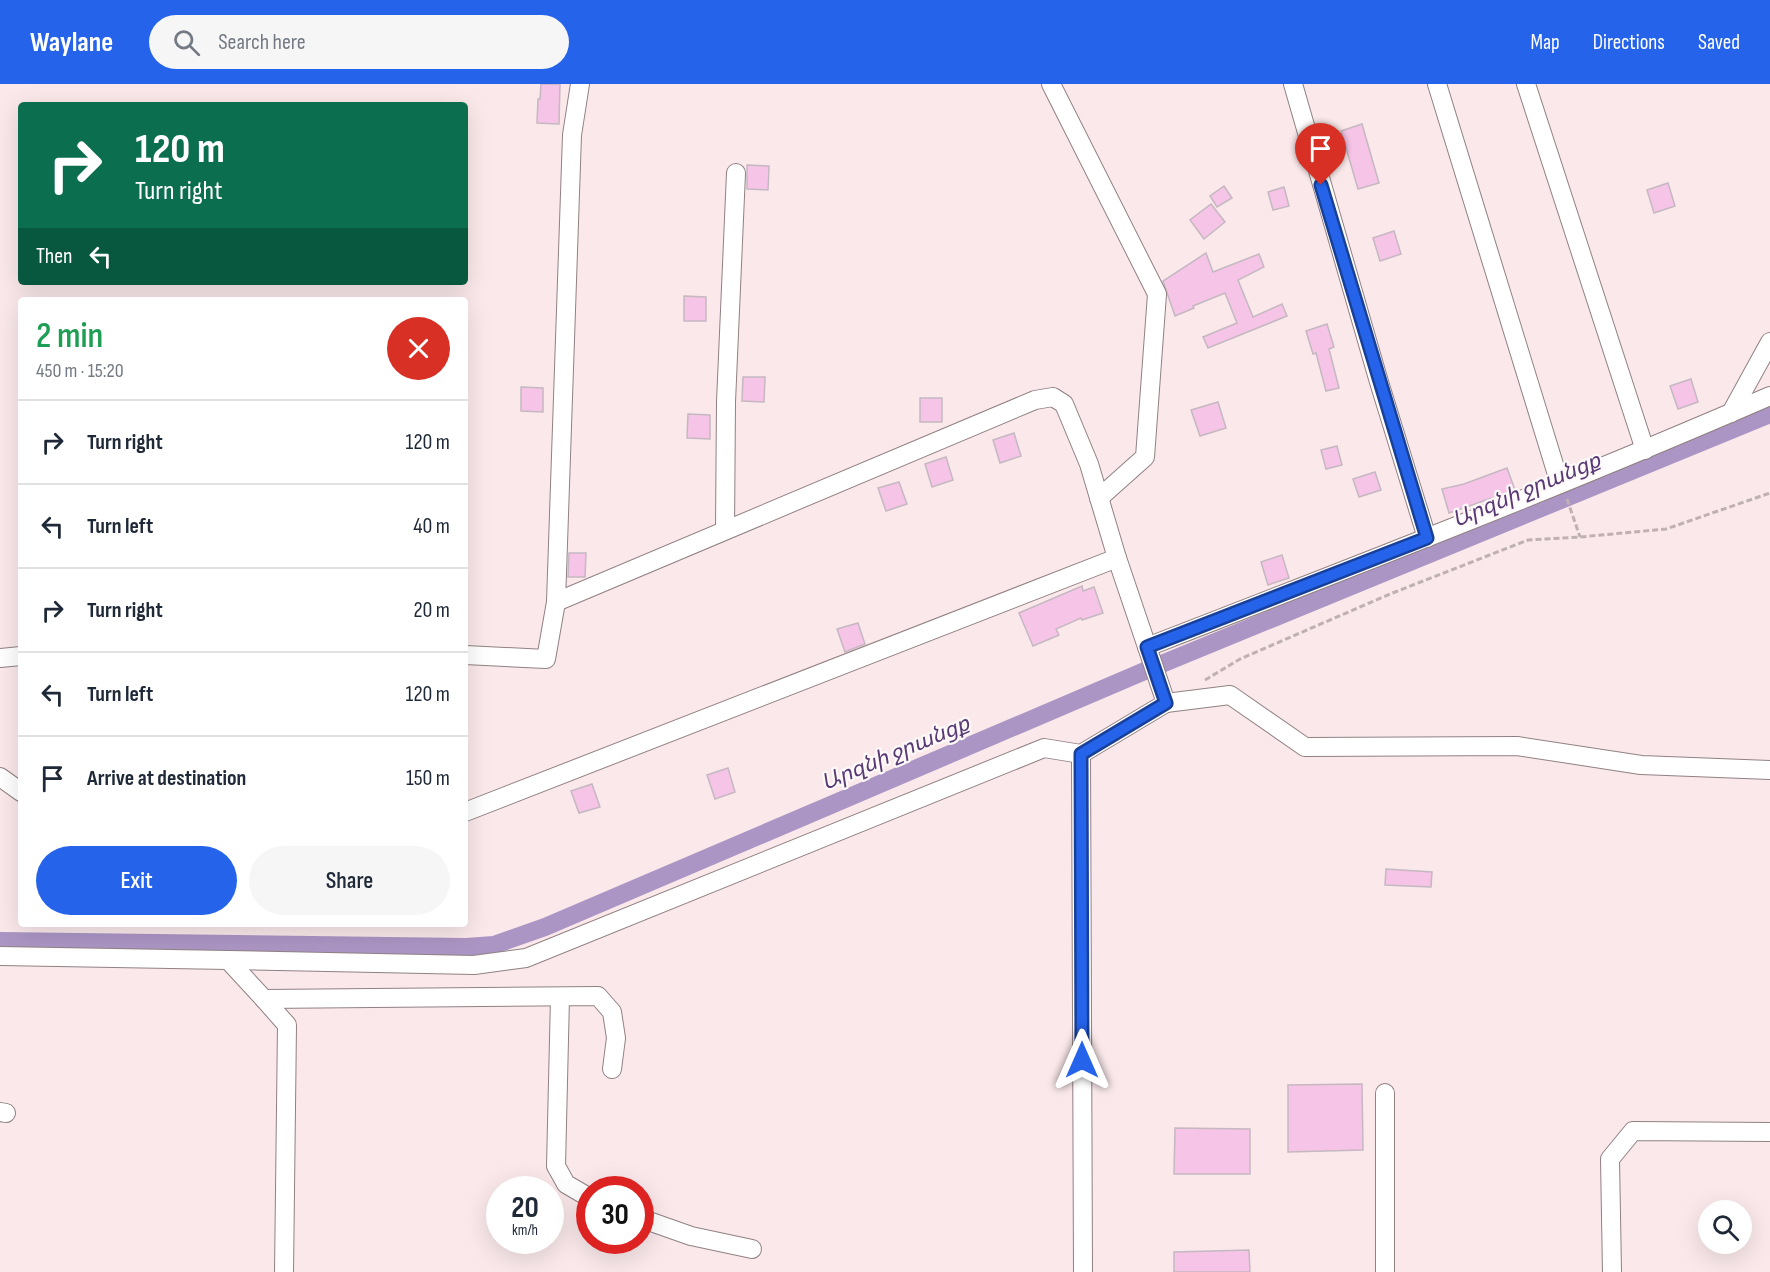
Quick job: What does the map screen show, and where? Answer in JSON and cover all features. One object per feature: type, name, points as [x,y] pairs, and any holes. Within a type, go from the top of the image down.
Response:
[{"type":"street","points":[[468,655],[546,659],[556,602],[572,135],[580,84]]},
{"type":"street","points":[[1051,84],[1157,294],[1145,457],[1099,498]]},
{"type":"street","points":[[1293,84],[1372,359],[1427,538]]},
{"type":"street","points":[[1437,84],[1560,484]]},
{"type":"street","points":[[1526,84],[1645,450]]},
{"type":"street","points":[[725,530],[726,402],[736,173]]},
{"type":"street","points":[[1731,413],[1770,342]]},
{"type":"street","points":[[1150,654],[1645,450],[1770,396]]},
{"type":"street","points":[[556,602],[1035,400],[1053,397],[1064,404],[1089,464],[1117,558],[1166,703]]},
{"type":"street","points":[[468,811],[1117,558]]},
{"type":"street","points":[[0,658],[18,657]]},
{"type":"street","points":[[0,956],[474,965],[526,958],[1044,748],[1081,754],[1166,703],[1230,695],[1305,747],[1517,746],[1641,765],[1770,770]]},
{"type":"street","points":[[1081,754],[1083,1272]]},
{"type":"street","points":[[0,777],[18,790]]},
{"type":"street","points":[[228,960],[286,1025],[284,1272]]},
{"type":"street","points":[[264,999],[598,996],[612,1011],[616,1038],[612,1069]]},
{"type":"street","points":[[560,997],[556,1166],[566,1184],[576,1190]]},
{"type":"street","points":[[1385,1093],[1385,1272]]},
{"type":"street","points":[[1612,1272],[1610,1159],[1633,1131],[1770,1132]]},
{"type":"street","points":[[654,1223],[691,1236],[752,1249]]},
{"type":"path","points":[[1203,681],[1240,659],[1390,594],[1528,540],[1666,529],[1770,494]]},
{"type":"path","points":[[1571,509],[1580,537]]},
{"type":"building","points":[[541,84],[560,84],[559,124],[537,123]]},
{"type":"building","points":[[1362,124],[1379,183],[1358,189],[1341,131]]},
{"type":"building","points":[[747,165],[769,166],[768,190],[747,189]]},
{"type":"building","points":[[1668,183],[1675,206],[1654,213],[1647,190]]},
{"type":"building","points":[[1224,186],[1232,198],[1217,207],[1210,196]]},
{"type":"building","points":[[1284,187],[1289,206],[1273,210],[1268,192]]},
{"type":"building","points":[[1211,204],[1225,222],[1204,239],[1190,220]]},
{"type":"building","points":[[1394,231],[1401,254],[1380,261],[1373,238]]},
{"type":"building","points":[[1206,253],[1213,272],[1259,254],[1264,267],[1238,280],[1253,317],[1282,304],[1287,316],[1208,348],[1203,337],[1237,323],[1225,293],[1175,316],[1163,281]]},
{"type":"building","points":[[684,296],[706,297],[706,321],[684,321]]},
{"type":"building","points":[[1327,324],[1334,347],[1329,349],[1339,388],[1326,391],[1316,353],[1313,354],[1306,331]]},
{"type":"building","points":[[743,377],[765,377],[764,402],[742,401]]},
{"type":"building","points":[[1691,379],[1698,402],[1678,409],[1670,386]]},
{"type":"building","points":[[521,387],[543,388],[543,412],[521,411]]},
{"type":"building","points":[[920,398],[942,398],[942,422],[920,422]]},
{"type":"building","points":[[1218,402],[1226,428],[1200,436],[1191,410]]},
{"type":"building","points":[[688,414],[710,415],[710,439],[687,438]]},
{"type":"building","points":[[1014,433],[1021,456],[1000,463],[993,440]]},
{"type":"building","points":[[1337,446],[1342,465],[1326,469],[1321,450]]},
{"type":"building","points":[[946,457],[953,480],[932,487],[925,464]]},
{"type":"building","points":[[1507,468],[1515,490],[1449,513],[1442,489],[1464,484]]},
{"type":"building","points":[[1375,472],[1381,490],[1359,497],[1353,479]]},
{"type":"building","points":[[899,482],[907,504],[886,511],[878,488]]},
{"type":"building","points":[[569,553],[586,553],[585,577],[568,577]]},
{"type":"building","points":[[1282,555],[1289,578],[1268,585],[1261,562]]},
{"type":"building","points":[[1082,586],[1083,591],[1094,587],[1103,613],[1082,620],[1081,618],[1056,629],[1059,635],[1033,646],[1019,613]]},
{"type":"building","points":[[858,623],[865,644],[845,652],[837,629]]},
{"type":"building","points":[[728,768],[735,792],[715,799],[707,775]]},
{"type":"building","points":[[592,784],[600,807],[579,813],[571,791]]},
{"type":"building","points":[[1386,869],[1432,872],[1431,887],[1385,885]]},
{"type":"building","points":[[1362,1084],[1363,1150],[1288,1152],[1288,1085]]},
{"type":"building","points":[[1175,1128],[1250,1129],[1250,1174],[1174,1174]]},
{"type":"building","points":[[1249,1250],[1250,1272],[1174,1272],[1174,1252]]},
{"type":"waterway","name":"Արզնի ջրանցք","points":[[0,941],[466,947],[494,945],[545,927],[1147,670],[1770,414]]},
{"type":"route","points":[[1082,1060],[1081,754],[1166,703],[1147,647],[1427,538],[1321,185]]}]
